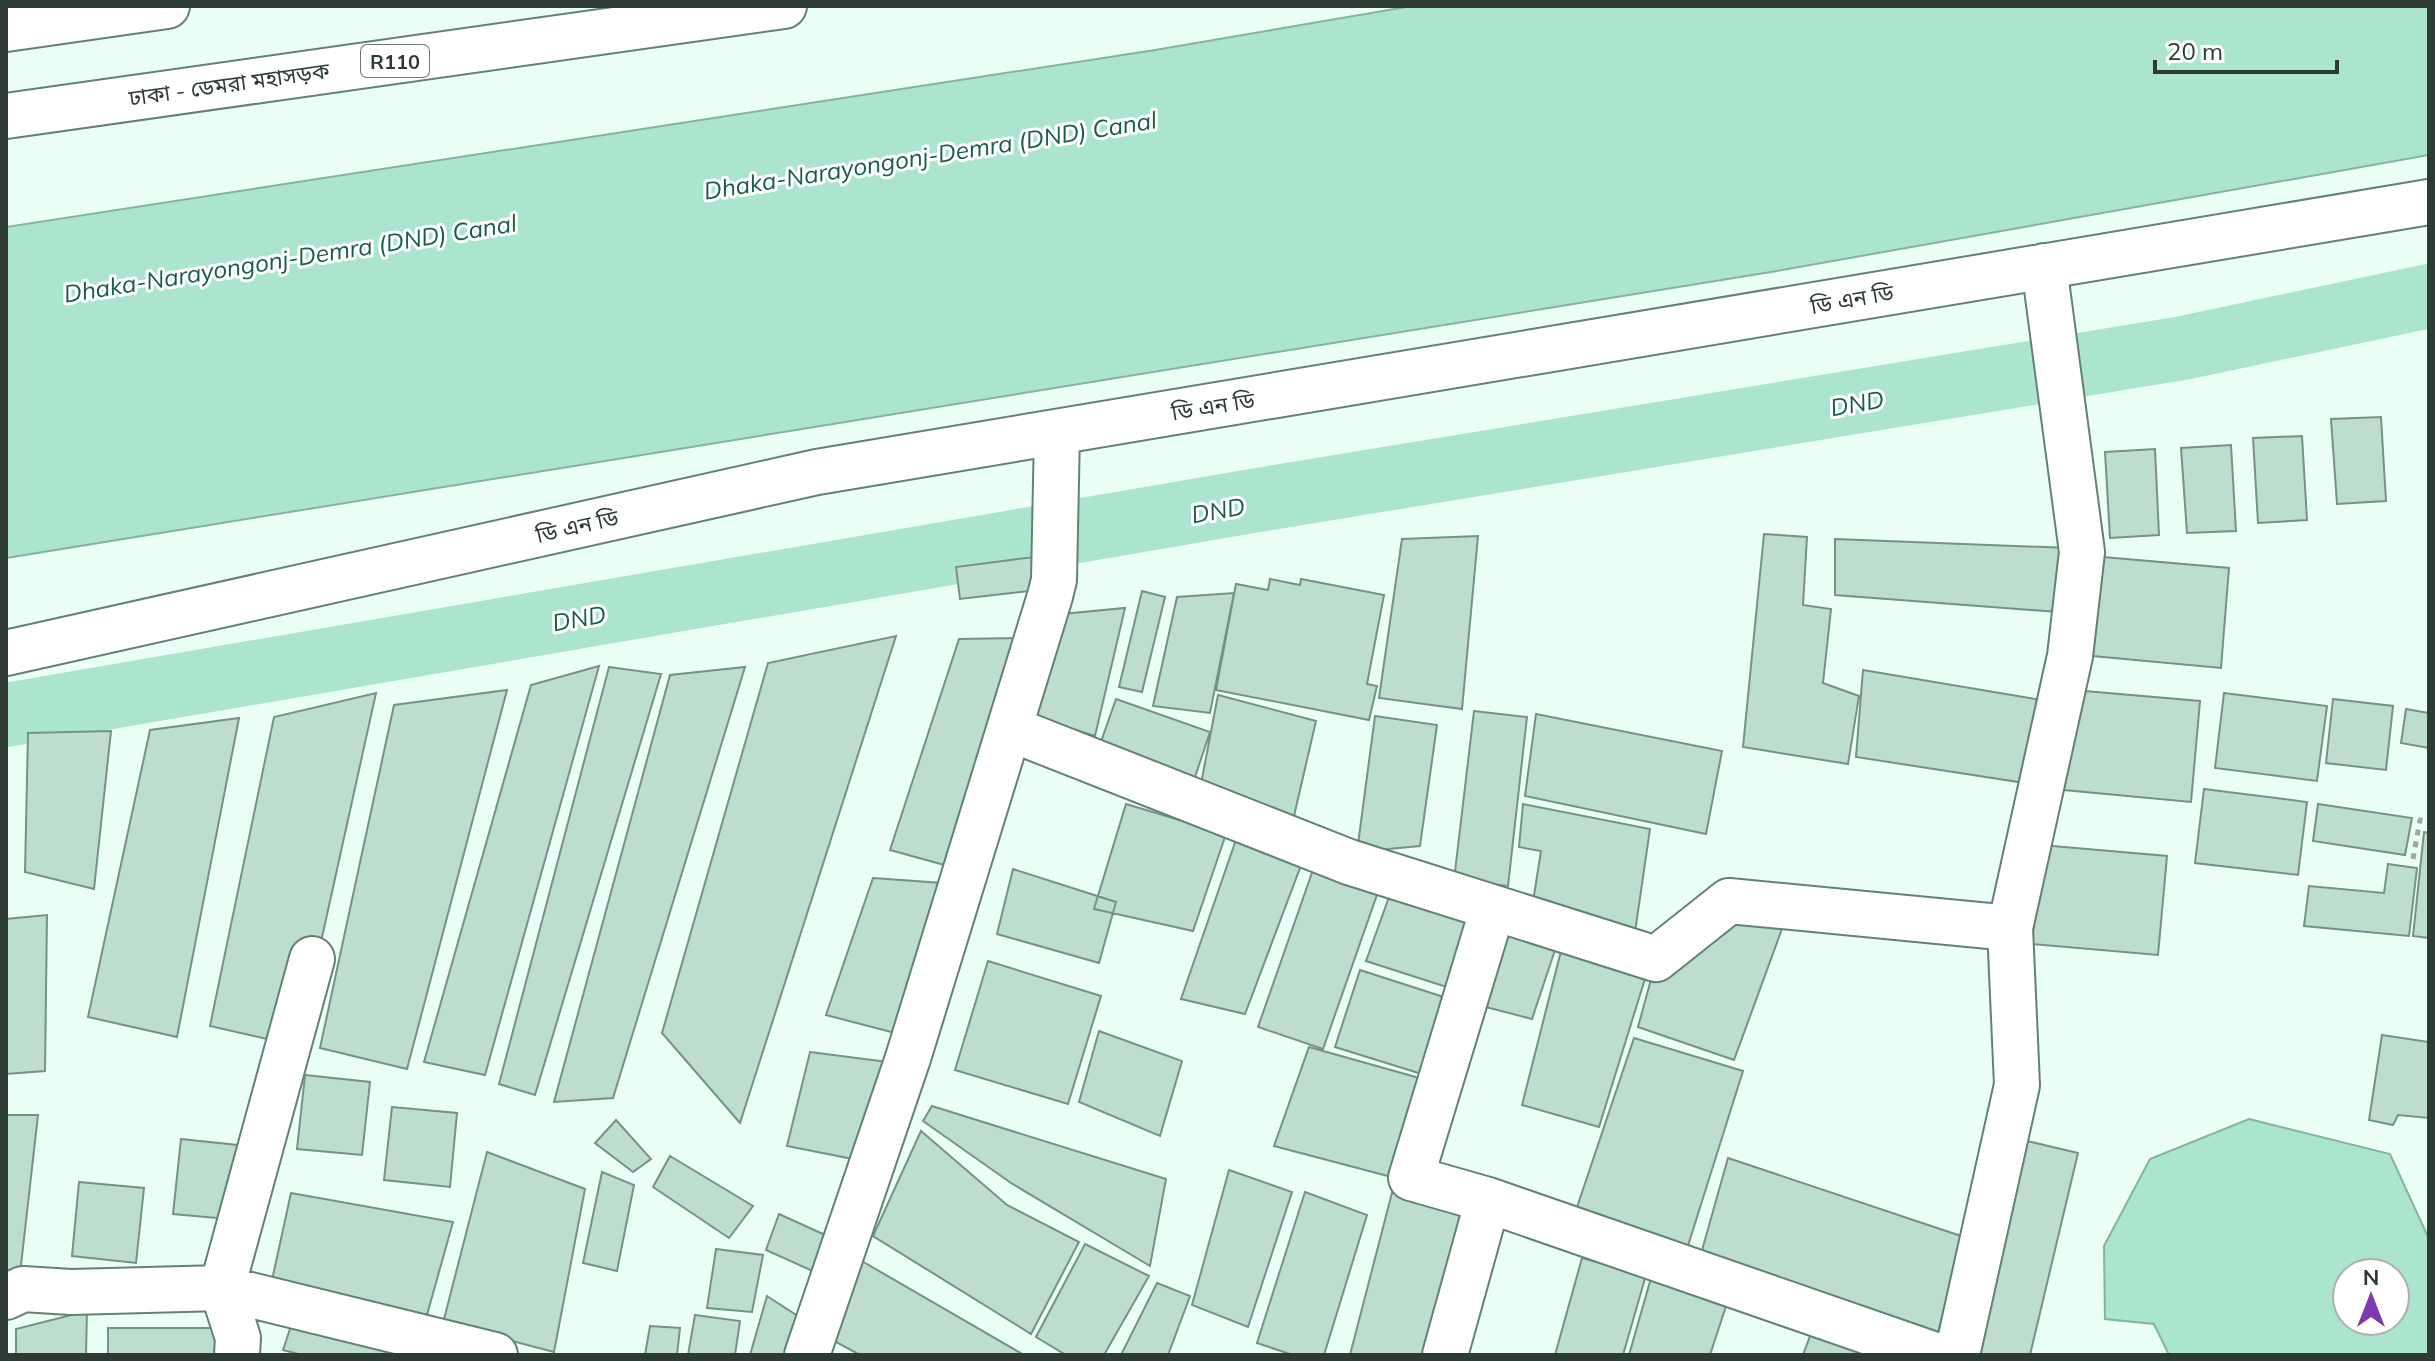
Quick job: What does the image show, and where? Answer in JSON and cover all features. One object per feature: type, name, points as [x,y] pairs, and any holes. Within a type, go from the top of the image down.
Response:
[{"type":"street","points":[[6,29],[167,6]]},
{"type":"street","name":"ঢাকা - ডেমরা মহাসড়ক","points":[[6,116],[784,6]]},
{"type":"street","name":"ডি এন ডি","points":[[6,653],[817,472],[2429,202]]},
{"type":"street","points":[[1957,1355],[2017,1085],[2010,928],[2070,656],[2082,552],[2044,266]]},
{"type":"street","points":[[807,1355],[908,1058],[1011,729],[1054,580],[1057,432]]},
{"type":"street","points":[[1011,729],[1349,862],[1656,959],[1729,901],[2010,928]]},
{"type":"street","points":[[1493,908],[1411,1178],[1488,1200],[1935,1355]]},
{"type":"street","points":[[237,1355],[238,1338],[222,1288],[312,959]]},
{"type":"street","points":[[1445,1355],[1488,1200]]},
{"type":"street","points":[[6,1297],[23,1289],[71,1292],[222,1288],[495,1355]]},
{"type":"path","points":[[2413,859],[2420,820],[2429,822]]},
{"type":"water","name":"Dhaka-Narayongonj-Demra (DND) Canal","points":[[1412,6],[2429,6],[2429,155],[1771,272],[6,558],[6,227],[1155,50]]},
{"type":"water","points":[[2249,1119],[2390,1154],[2429,1239],[2429,1355],[2169,1355],[2154,1324],[2105,1319],[2104,1246],[2150,1159]]},
{"type":"building","points":[[2381,417],[2386,501],[2337,504],[2331,419]]},
{"type":"building","points":[[2302,436],[2307,520],[2258,523],[2253,438]]},
{"type":"building","points":[[2231,445],[2236,531],[2187,533],[2181,448]]},
{"type":"building","points":[[2155,449],[2159,535],[2110,538],[2105,452]]},
{"type":"building","points":[[1764,534],[1807,537],[1803,605],[1831,609],[1823,683],[1859,696],[1848,764],[1743,747]]},
{"type":"building","points":[[1478,536],[1462,709],[1379,698],[1402,539]]},
{"type":"building","points":[[1835,539],[2069,548],[2058,612],[1835,595]]},
{"type":"building","points":[[1034,557],[1038,590],[960,599],[956,567]]},
{"type":"building","points":[[2103,557],[2229,568],[2221,668],[2093,656]]},
{"type":"building","points":[[1270,579],[1300,585],[1301,579],[1384,595],[1367,684],[1377,686],[1369,720],[1216,690],[1236,584],[1268,590]]},
{"type":"building","points":[[1142,591],[1165,597],[1142,692],[1119,687]]},
{"type":"building","points":[[1234,593],[1210,713],[1153,706],[1177,597]]},
{"type":"building","points":[[1125,608],[1095,736],[1033,717],[1062,614]]},
{"type":"building","points":[[896,636],[740,1123],[662,1033],[768,663]]},
{"type":"building","points":[[1019,638],[948,866],[890,850],[959,639]]},
{"type":"building","points":[[599,666],[485,1075],[424,1062],[531,685]]},
{"type":"building","points":[[609,667],[661,674],[535,1095],[499,1084]]},
{"type":"building","points":[[745,667],[613,1098],[554,1102],[670,675]]},
{"type":"building","points":[[1863,670],[2041,700],[2025,783],[1856,757]]},
{"type":"building","points":[[507,690],[407,1069],[320,1048],[394,705]]},
{"type":"building","points":[[2073,690],[2200,701],[2191,802],[2064,790]]},
{"type":"building","points":[[376,693],[298,1046],[210,1026],[274,717]]},
{"type":"building","points":[[2224,693],[2327,706],[2317,781],[2215,768]]},
{"type":"building","points":[[1218,695],[1316,721],[1291,829],[1200,789]]},
{"type":"building","points":[[1116,699],[1210,732],[1191,789],[1096,756]]},
{"type":"building","points":[[2333,699],[2393,706],[2386,770],[2326,763]]},
{"type":"building","points":[[2406,709],[2429,713],[2429,748],[2401,743]]},
{"type":"building","points":[[1474,711],[1527,717],[1508,886],[1454,880]]},
{"type":"building","points":[[1536,714],[1722,751],[1706,834],[1525,796]]},
{"type":"building","points":[[1375,716],[1437,725],[1420,846],[1357,852]]},
{"type":"building","points":[[239,718],[177,1037],[88,1017],[150,730]]},
{"type":"building","points":[[111,731],[94,889],[25,872],[28,733]]},
{"type":"building","points":[[2204,789],[2307,802],[2298,875],[2195,863]]},
{"type":"building","points":[[1126,804],[1226,834],[1193,931],[1094,909]]},
{"type":"building","points":[[1523,804],[1650,829],[1634,939],[1532,908],[1541,851],[1519,847]]},
{"type":"building","points":[[2318,804],[2412,818],[2405,855],[2313,841]]},
{"type":"building","points":[[2424,832],[2429,833],[2429,938],[2413,936]]},
{"type":"building","points":[[1238,834],[1303,860],[1245,1014],[1181,999]]},
{"type":"building","points":[[2041,845],[2167,856],[2158,955],[2032,944]]},
{"type":"building","points":[[2388,864],[2417,868],[2409,936],[2304,926],[2309,886],[2384,893]]},
{"type":"building","points":[[1314,867],[1379,889],[1323,1049],[1258,1027]]},
{"type":"building","points":[[1013,869],[1116,902],[1099,963],[997,934]]},
{"type":"building","points":[[873,878],[942,883],[899,1034],[826,1015]]},
{"type":"building","points":[[1393,886],[1483,915],[1459,991],[1366,961]]},
{"type":"building","points":[[47,915],[45,1071],[6,1074],[6,919]]},
{"type":"building","points":[[1728,915],[1782,929],[1734,1060],[1638,1027],[1653,972]]},
{"type":"building","points":[[1500,918],[1559,938],[1532,1019],[1467,1002]]},
{"type":"building","points":[[1562,947],[1649,966],[1599,1127],[1522,1105]]},
{"type":"building","points":[[988,961],[1101,996],[1068,1104],[955,1070]]},
{"type":"building","points":[[1360,970],[1453,1000],[1428,1076],[1335,1047]]},
{"type":"building","points":[[1099,1031],[1182,1061],[1160,1136],[1079,1102]]},
{"type":"building","points":[[2382,1035],[2429,1042],[2429,1118],[2398,1115],[2393,1125],[2369,1120]]},
{"type":"building","points":[[1634,1038],[1743,1071],[1686,1252],[1572,1222]]},
{"type":"building","points":[[1309,1047],[1430,1081],[1403,1180],[1274,1146]]},
{"type":"building","points":[[810,1052],[896,1063],[858,1160],[787,1146]]},
{"type":"building","points":[[305,1075],[370,1082],[362,1155],[297,1149]]},
{"type":"building","points":[[932,1106],[1166,1179],[1150,1266],[1011,1183],[923,1121]]},
{"type":"building","points":[[392,1107],[457,1113],[450,1187],[384,1180]]},
{"type":"building","points":[[6,1115],[38,1115],[20,1274],[6,1282]]},
{"type":"building","points":[[616,1120],[651,1159],[633,1172],[595,1143]]},
{"type":"building","points":[[921,1131],[1007,1205],[1079,1242],[1031,1334],[873,1236]]},
{"type":"building","points":[[181,1139],[247,1146],[239,1220],[173,1214]]},
{"type":"building","points":[[2023,1140],[2078,1153],[2030,1355],[1972,1355]]},
{"type":"building","points":[[487,1152],[585,1189],[554,1352],[443,1323]]},
{"type":"building","points":[[670,1156],[753,1206],[729,1238],[653,1187]]},
{"type":"building","points":[[1728,1158],[1964,1237],[1935,1344],[1699,1261]]},
{"type":"building","points":[[1229,1170],[1292,1192],[1248,1327],[1192,1305]]},
{"type":"building","points":[[602,1172],[634,1185],[617,1271],[583,1263]]},
{"type":"building","points":[[79,1182],[144,1188],[136,1263],[72,1256]]},
{"type":"building","points":[[1394,1185],[1477,1208],[1433,1355],[1350,1355]]},
{"type":"building","points":[[1305,1192],[1367,1215],[1324,1355],[1293,1355],[1257,1343]]},
{"type":"building","points":[[291,1193],[453,1222],[423,1329],[269,1294]]},
{"type":"building","points":[[779,1214],[832,1238],[817,1273],[766,1250]]},
{"type":"building","points":[[1085,1244],[1149,1276],[1104,1355],[1066,1355],[1036,1337]]},
{"type":"building","points":[[716,1249],[763,1255],[752,1312],[707,1308]]},
{"type":"building","points":[[1582,1258],[1646,1275],[1623,1355],[1555,1355]]},
{"type":"building","points":[[860,1260],[1024,1355],[860,1355],[825,1336]]},
{"type":"building","points":[[1653,1271],[1729,1297],[1710,1355],[1629,1355]]},
{"type":"building","points":[[1157,1283],[1190,1296],[1168,1355],[1121,1355]]},
{"type":"building","points":[[767,1296],[810,1324],[800,1355],[750,1355]]},
{"type":"building","points":[[87,1311],[86,1355],[16,1355],[16,1329]]},
{"type":"building","points":[[695,1315],[740,1321],[735,1355],[688,1355]]},
{"type":"building","points":[[1816,1320],[1908,1355],[1803,1355]]},
{"type":"building","points":[[291,1326],[410,1355],[302,1355],[283,1350]]},
{"type":"building","points":[[650,1326],[680,1328],[677,1355],[645,1355]]},
{"type":"building","points":[[108,1328],[231,1328],[231,1355],[108,1355]]},
{"type":"waterway","name":"DND","points":[[6,715],[1258,500],[2183,348],[2429,296]]}]
